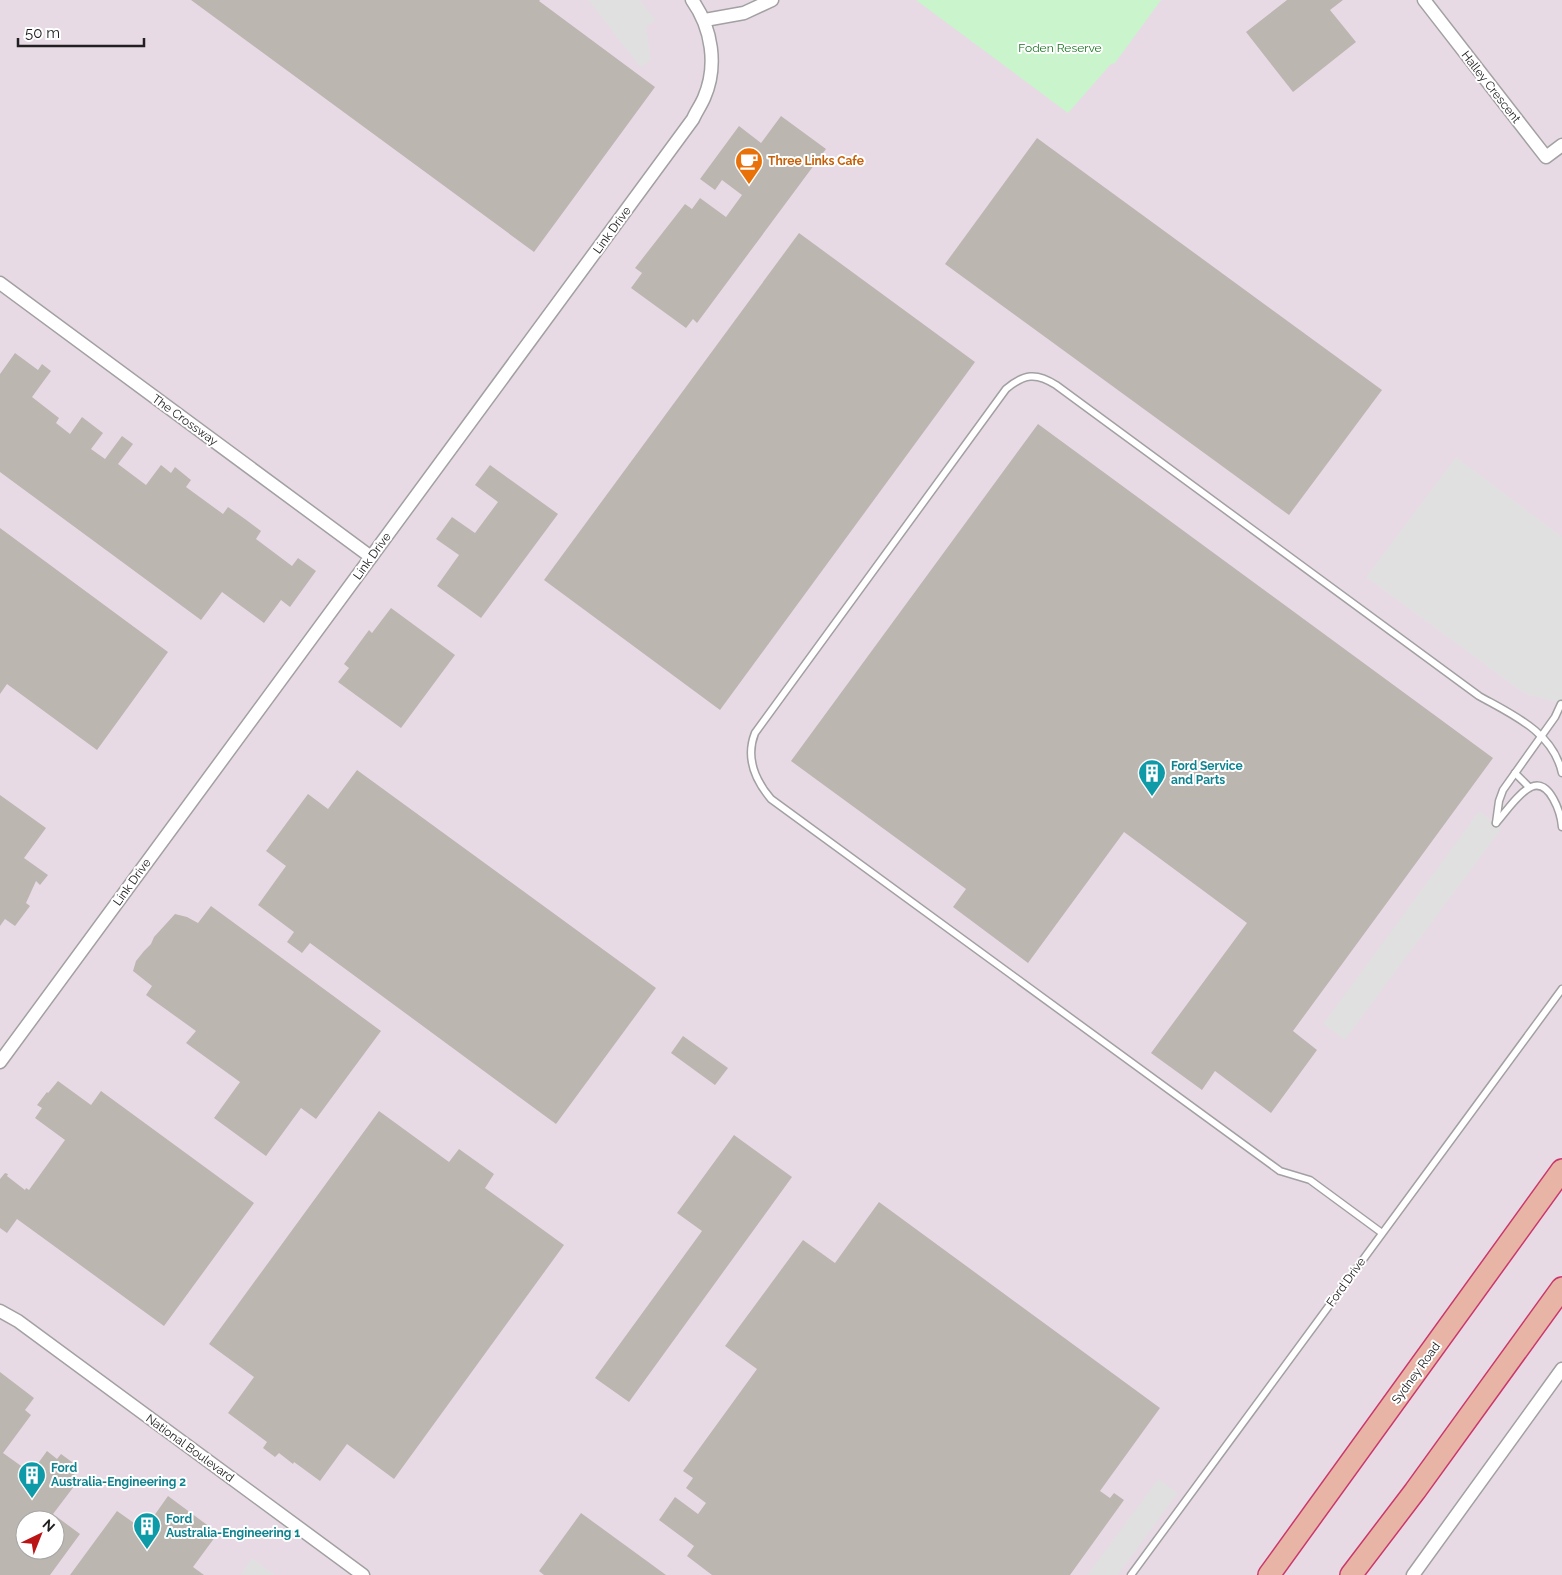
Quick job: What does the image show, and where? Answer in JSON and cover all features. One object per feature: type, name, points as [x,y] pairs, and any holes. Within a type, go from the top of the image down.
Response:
[{"type":"highway","name":"Sydney Road","points":[[1269,1575],[1562,1170]]},
{"type":"highway","points":[[1351,1575],[1562,1288]]},
{"type":"street","points":[[692,0],[704,20],[744,13],[772,0]]},
{"type":"street","name":"Halley Crescent","points":[[1424,0],[1546,157],[1562,145]]},
{"type":"street","name":"Link Drive","points":[[0,1062],[693,119],[705,97],[710,80],[712,58],[710,36],[704,20]]},
{"type":"street","name":"The Crossway","points":[[0,283],[371,557]]},
{"type":"street","name":"National Boulevard","points":[[0,1303],[18,1322]]},
{"type":"street","name":"National Boulevard","points":[[0,1311],[18,1322],[363,1575]]},
{"type":"street","points":[[1413,1575],[1562,1369]]},
{"type":"lane","points":[[1382,1233],[1310,1180],[1280,1171],[771,799],[760,786],[753,772],[751,744],[765,717],[1006,389],[1016,381],[1027,376],[1046,379],[1056,385],[1480,696],[1523,721],[1542,735],[1554,750],[1562,773]]},
{"type":"lane","points":[[1562,711],[1561,704],[1555,717],[1503,790],[1499,801],[1496,823],[1529,787],[1536,785],[1544,787],[1550,793],[1557,805],[1562,827]]},
{"type":"lane","points":[[1515,773],[1529,787]]},
{"type":"lane","name":"Ford Drive","points":[[1131,1575],[1562,989]]},
{"type":"shaded area","points":[[0,0],[1562,0],[1562,1575],[0,1575]]},
{"type":"shaded area","points":[[588,0],[640,0],[656,20],[646,27],[651,60],[641,68]]},
{"type":"shaded area","points":[[1456,457],[1562,537],[1562,704],[1525,694],[1366,577]]},
{"type":"shaded area","points":[[1479,811],[1502,828],[1345,1040],[1323,1024]]},
{"type":"shaded area","points":[[1158,1479],[1178,1493],[1118,1575],[1087,1575]]},
{"type":"shaded area","points":[[252,1558],[275,1575],[240,1575]]},
{"type":"green space","name":"Foden Reserve","points":[[916,0],[1161,0],[1115,63],[1111,64],[1068,113]]},
{"type":"building","points":[[191,0],[540,0],[655,87],[534,252]]},
{"type":"building","points":[[1287,0],[1343,0],[1330,10],[1356,42],[1293,92],[1246,32]]},
{"type":"building","points":[[781,116],[826,149],[697,323],[693,319],[686,328],[631,288],[642,273],[635,268],[685,204],[692,209],[700,198],[726,217],[742,195],[722,180],[715,190],[700,179],[739,126],[761,143]]},
{"type":"building","points":[[1037,138],[1382,390],[1289,515],[945,264]]},
{"type":"building","points":[[799,233],[975,362],[720,710],[544,580]]},
{"type":"building","points":[[15,353],[38,370],[42,364],[51,371],[32,397],[59,418],[56,423],[70,434],[82,417],[103,433],[91,449],[105,459],[122,436],[133,444],[118,464],[146,485],[161,465],[171,473],[175,467],[191,480],[186,487],[223,514],[228,507],[245,519],[261,531],[256,539],[292,566],[298,558],[316,571],[290,607],[281,600],[264,623],[222,592],[201,620],[0,472],[0,374]]},
{"type":"building","name":"Ford Service and Parts","points":[[1038,424],[1493,758],[1293,1031],[1317,1050],[1271,1113],[1215,1071],[1202,1090],[1151,1053],[1247,923],[1124,832],[1028,963],[953,907],[966,889],[791,761]]},
{"type":"building","points":[[490,465],[558,514],[481,618],[437,586],[459,555],[436,539],[452,517],[475,533],[498,502],[475,485]]},
{"type":"building","points":[[0,528],[168,652],[97,750],[7,684],[0,694]]},
{"type":"building","points":[[391,608],[455,655],[401,728],[338,682],[349,668],[344,664],[369,630],[372,633]]},
{"type":"building","points":[[357,770],[656,988],[556,1124],[310,943],[302,953],[287,942],[294,932],[258,905],[286,866],[266,851],[308,794],[328,809]]},
{"type":"building","points":[[0,795],[46,828],[24,858],[48,875],[40,885],[36,881],[26,903],[30,906],[15,926],[5,919],[0,926]]},
{"type":"building","points":[[211,906],[381,1031],[316,1119],[301,1108],[266,1156],[214,1118],[240,1082],[186,1043],[196,1031],[146,995],[152,986],[133,971],[136,961],[175,914],[187,917],[198,923]]},
{"type":"building","points":[[683,1036],[728,1068],[715,1085],[671,1053]]},
{"type":"building","points":[[58,1081],[91,1105],[101,1091],[254,1203],[164,1326],[17,1219],[7,1233],[0,1228],[0,1179],[5,1173],[8,1174],[7,1176],[25,1190],[26,1188],[29,1190],[65,1140],[35,1118],[42,1108],[37,1105]]},
{"type":"building","points":[[379,1111],[449,1162],[459,1149],[494,1174],[485,1188],[564,1245],[394,1479],[347,1444],[320,1481],[279,1453],[275,1457],[263,1448],[267,1442],[228,1413],[254,1377],[209,1344]]},
{"type":"building","points":[[734,1135],[792,1177],[629,1402],[595,1378],[702,1231],[677,1213]]},
{"type":"building","points":[[879,1202],[1160,1408],[1100,1491],[1110,1498],[1114,1493],[1124,1500],[1070,1575],[712,1575],[687,1556],[694,1546],[659,1520],[675,1497],[698,1514],[706,1503],[686,1488],[693,1478],[683,1471],[757,1369],[725,1346],[803,1240],[835,1263]]},
{"type":"building","name":"Ford Australia-Engineering 2","points":[[0,1372],[34,1398],[25,1410],[31,1415],[3,1453],[31,1473],[47,1451],[57,1459],[61,1454],[76,1465],[70,1472],[75,1475],[70,1481],[75,1485],[56,1510],[15,1510],[15,1560],[61,1560],[50,1575],[0,1575]]},
{"type":"building","name":"Ford Australia-Engineering 1","points":[[168,1496],[218,1533],[193,1567],[204,1575],[70,1575],[117,1511],[144,1530]]},
{"type":"building","points":[[581,1513],[666,1575],[544,1575],[539,1571]]},
{"type":"building","name":"Ford Australia-Engineering 2","points":[[65,1523],[80,1534],[65,1554]]},
{"type":"place","name":"Three Links Cafe","points":[[749,185]]},
{"type":"place","name":"Ford Service and Parts","points":[[1152,797]]},
{"type":"place","name":"Ford Australia-Engineering 2","points":[[32,1499]]},
{"type":"place","name":"Ford Australia-Engineering 1","points":[[147,1550]]}]
